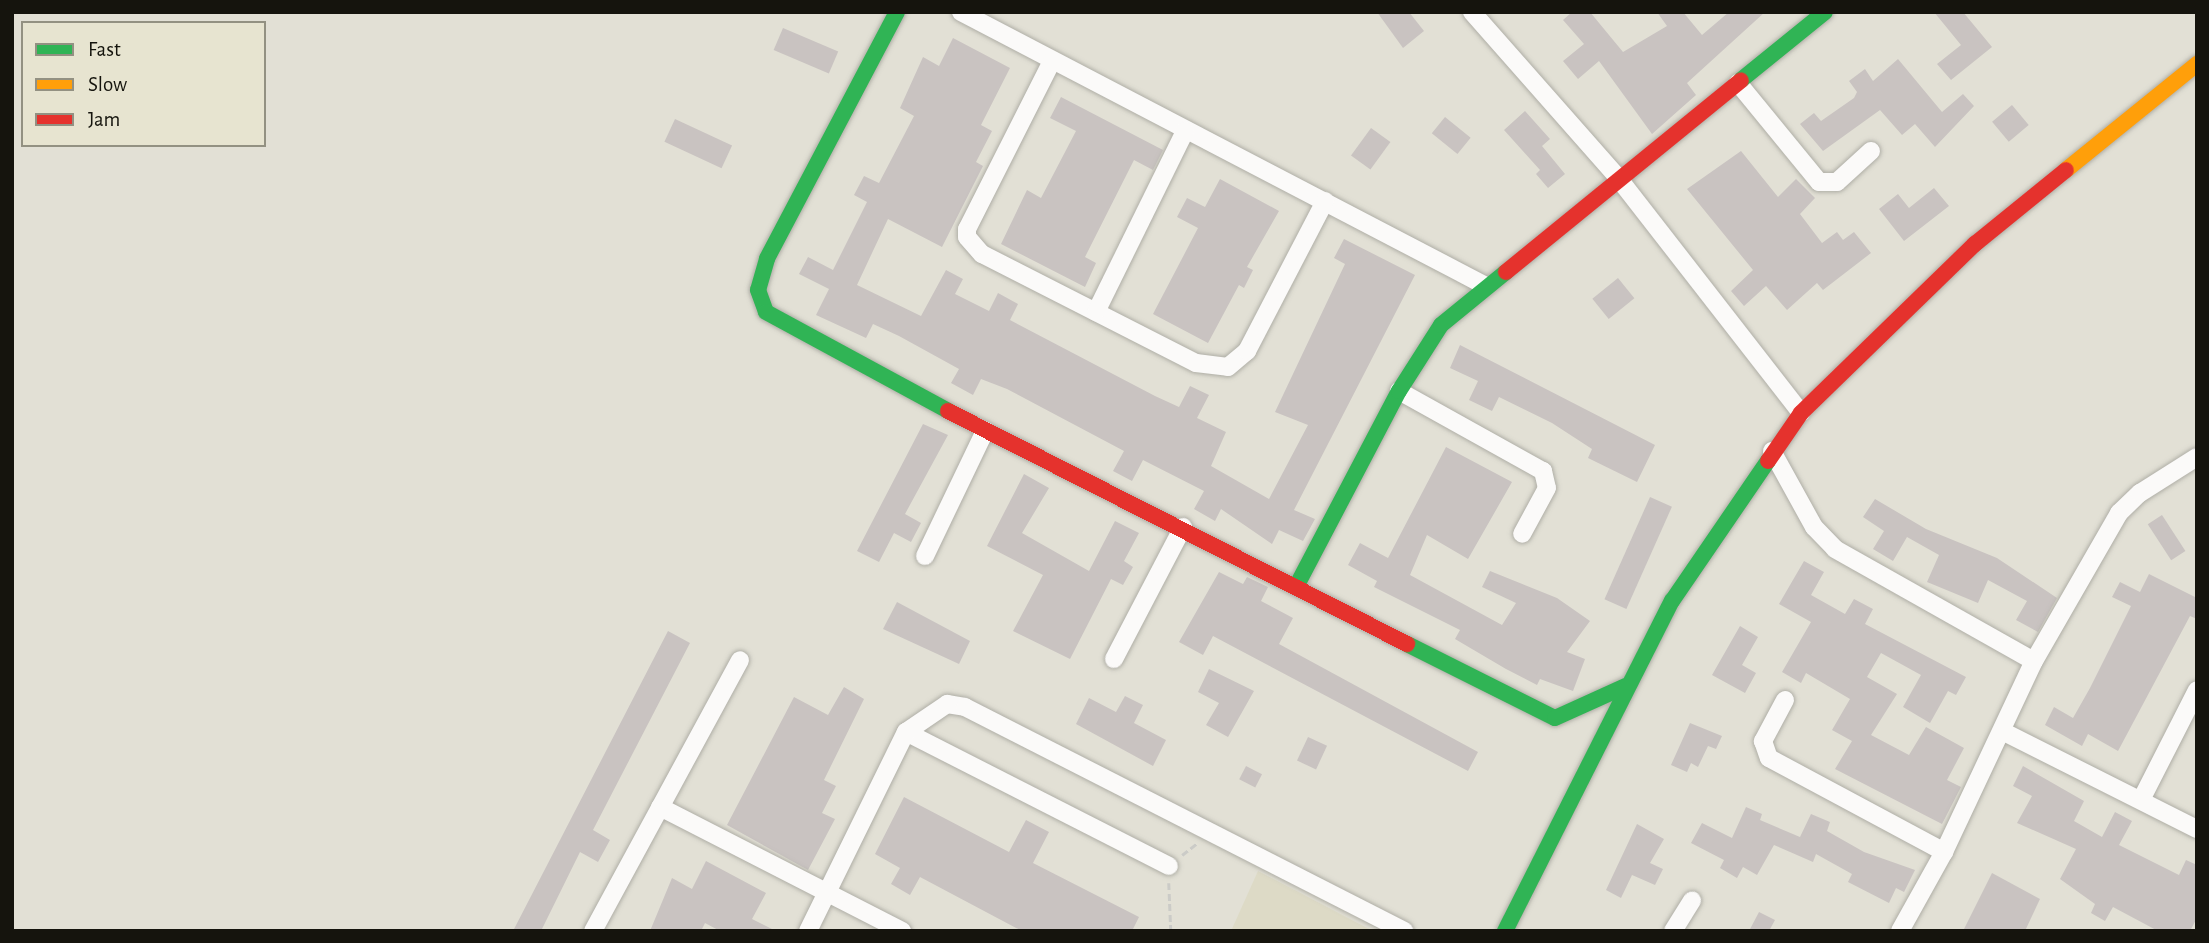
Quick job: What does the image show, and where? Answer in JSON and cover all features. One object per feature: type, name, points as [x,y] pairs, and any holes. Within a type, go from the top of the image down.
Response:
[{"type":"street","points":[[897,12],[767,259],[760,303],[773,317],[985,431],[1183,527],[1545,715],[1568,715],[1626,686]]},
{"type":"street","points":[[961,12],[1486,286]]},
{"type":"street","points":[[1472,12],[1619,179],[1801,413]]},
{"type":"street","points":[[1297,585],[1430,337],[1486,286],[1825,12]]},
{"type":"street","points":[[1052,61],[967,237],[982,254],[1196,363],[1228,367],[1247,351],[1325,201]]},
{"type":"street","points":[[1505,931],[1626,686],[1690,570],[1801,413],[1975,244],[2197,64]]},
{"type":"street","points":[[1738,83],[1819,182],[1837,182],[1871,151]]},
{"type":"street","points":[[1096,312],[1185,131]]},
{"type":"street","points":[[1399,391],[1543,471],[1547,488],[1522,534]]},
{"type":"street","points":[[925,556],[985,431]]},
{"type":"street","points":[[1772,451],[1814,527],[1835,550],[2034,661]]},
{"type":"street","points":[[1900,931],[1944,852],[2034,661],[2125,505],[2197,457]]},
{"type":"street","points":[[1114,659],[1183,527]]},
{"type":"street","points":[[593,931],[740,660]]},
{"type":"street","points":[[2141,800],[2197,690]]},
{"type":"street","points":[[1785,700],[1763,741],[1769,758],[1944,852]]},
{"type":"street","points":[[808,931],[906,732],[939,707],[965,707],[1404,931]]},
{"type":"street","points":[[2002,731],[2197,830]]},
{"type":"street","points":[[906,732],[1169,866]]},
{"type":"street","points":[[660,807],[902,931]]},
{"type":"street","points":[[1672,931],[1692,900]]},
{"type":"shaded area","points":[[1258,871],[1373,931],[1231,931]]},
{"type":"building","points":[[1377,12],[1409,12],[1424,31],[1403,48]]},
{"type":"building","points":[[1572,12],[1590,12],[1623,52],[1667,26],[1657,12],[1683,12],[1702,35],[1729,12],[1765,12],[1687,83],[1696,95],[1652,134],[1599,61],[1578,79],[1563,61],[1584,44],[1563,20]]},
{"type":"building","points":[[1934,12],[1963,12],[1992,47],[1951,80],[1937,64],[1961,45]]},
{"type":"building","points":[[783,28],[838,51],[829,74],[774,50]]},
{"type":"building","points":[[953,38],[1010,68],[981,125],[992,131],[976,162],[983,166],[942,247],[888,219],[857,285],[921,316],[946,270],[963,279],[955,294],[989,311],[998,293],[1018,304],[1010,320],[1155,396],[1179,407],[1190,386],[1209,395],[1197,418],[1226,432],[1211,466],[1269,499],[1308,425],[1275,412],[1345,264],[1334,258],[1344,239],[1415,275],[1294,510],[1315,519],[1303,541],[1279,530],[1272,544],[1221,509],[1215,521],[1194,509],[1204,491],[1143,460],[1132,481],[1113,471],[1124,451],[1007,389],[981,379],[973,395],[951,383],[959,369],[899,336],[873,324],[866,338],[816,315],[829,289],[799,274],[808,257],[833,270],[867,202],[854,195],[864,176],[879,183],[914,116],[900,108],[923,57],[939,66]]},
{"type":"building","points":[[1898,59],[1942,112],[1963,94],[1974,106],[1935,147],[1915,124],[1902,135],[1880,110],[1823,151],[1800,124],[1814,113],[1821,121],[1854,98],[1857,92],[1849,81],[1865,69],[1873,81]]},
{"type":"building","points":[[1061,97],[1163,150],[1153,170],[1134,160],[1085,257],[1096,263],[1085,287],[1001,244],[1027,190],[1041,198],[1076,131],[1050,118]]},
{"type":"building","points":[[2012,105],[2029,125],[2009,142],[1992,122]]},
{"type":"building","points":[[1525,111],[1550,139],[1542,146],[1565,174],[1548,188],[1536,174],[1540,170],[1504,130]]},
{"type":"building","points":[[1445,117],[1471,138],[1457,154],[1432,133]]},
{"type":"building","points":[[675,119],[732,146],[722,168],[664,142]]},
{"type":"building","points":[[1371,128],[1390,142],[1370,170],[1351,156]]},
{"type":"building","points":[[1741,151],[1778,197],[1796,179],[1815,198],[1800,214],[1822,243],[1837,232],[1843,240],[1854,232],[1871,253],[1823,290],[1817,283],[1787,310],[1766,286],[1744,306],[1731,291],[1753,270],[1687,189]]},
{"type":"building","points":[[1220,179],[1279,211],[1247,267],[1253,270],[1244,288],[1239,285],[1208,343],[1153,314],[1198,228],[1177,217],[1187,198],[1205,207]]},
{"type":"building","points":[[1934,188],[1949,206],[1904,241],[1879,209],[1898,194],[1909,208]]},
{"type":"building","points":[[1618,278],[1634,298],[1609,319],[1592,299]]},
{"type":"building","points":[[1460,345],[1655,445],[1637,482],[1588,458],[1592,449],[1552,423],[1499,397],[1492,411],[1469,400],[1478,381],[1450,368]]},
{"type":"building","points":[[923,424],[948,435],[905,514],[921,523],[911,542],[894,533],[879,562],[857,551]]},
{"type":"building","points":[[1446,447],[1512,482],[1468,559],[1427,535],[1410,575],[1502,625],[1516,603],[1482,587],[1490,571],[1557,598],[1590,621],[1567,652],[1585,659],[1573,691],[1540,679],[1537,685],[1506,669],[1455,639],[1460,630],[1374,587],[1377,581],[1348,565],[1360,543],[1388,558]]},
{"type":"building","points":[[1024,474],[1049,488],[1022,533],[1089,571],[1115,521],[1139,533],[1124,561],[1133,567],[1123,585],[1111,579],[1070,659],[1013,631],[1043,575],[987,546]]},
{"type":"building","points":[[1650,497],[1672,507],[1626,609],[1604,599]]},
{"type":"building","points":[[1875,499],[1926,529],[1997,558],[2057,598],[2038,632],[2016,620],[2027,601],[1988,580],[1978,603],[1927,582],[1939,555],[1907,537],[1893,561],[1873,549],[1884,531],[1863,517]]},
{"type":"building","points":[[2162,515],[2185,551],[2171,560],[2148,524]]},
{"type":"building","points":[[1804,561],[1824,572],[1811,595],[1845,614],[1854,599],[1873,609],[1865,624],[1966,677],[1956,695],[1948,691],[1930,723],[1903,707],[1921,675],[1881,653],[1867,677],[1897,694],[1871,735],[1909,755],[1926,727],[1964,748],[1947,780],[1961,787],[1942,824],[1835,769],[1852,741],[1832,730],[1850,699],[1806,673],[1801,683],[1782,672],[1811,622],[1779,604]]},
{"type":"building","points":[[1219,572],[1243,584],[1247,577],[1268,587],[1261,601],[1293,618],[1279,644],[1478,752],[1468,771],[1213,636],[1203,655],[1179,642]]},
{"type":"building","points":[[2149,574],[2197,598],[2197,619],[2190,616],[2118,751],[2088,734],[2082,746],[2045,725],[2054,707],[2073,718],[2090,688],[2131,606],[2112,597],[2120,582],[2140,592]]},
{"type":"building","points":[[897,602],[970,641],[959,664],[883,629]]},
{"type":"building","points":[[1740,626],[1758,637],[1742,665],[1756,673],[1745,693],[1712,675]]},
{"type":"building","points":[[668,631],[690,643],[593,830],[610,840],[598,862],[580,852],[541,931],[513,931]]},
{"type":"building","points":[[1209,669],[1254,691],[1228,737],[1206,725],[1219,703],[1198,692]]},
{"type":"building","points":[[844,687],[864,699],[824,780],[836,786],[822,813],[835,819],[808,870],[727,825],[794,697],[828,715]]},
{"type":"building","points":[[1125,696],[1143,705],[1134,723],[1166,740],[1153,766],[1076,724],[1089,698],[1116,712]]},
{"type":"building","points":[[1690,723],[1722,736],[1716,749],[1708,746],[1698,767],[1691,763],[1687,772],[1671,765]]},
{"type":"building","points":[[1308,737],[1327,746],[1316,769],[1297,761]]},
{"type":"building","points":[[1246,766],[1262,774],[1255,788],[1239,779]]},
{"type":"building","points":[[2023,766],[2084,801],[2074,821],[2102,837],[2115,812],[2132,821],[2119,845],[2179,875],[2186,860],[2197,865],[2197,918],[2190,931],[2158,931],[2113,907],[2105,921],[2091,913],[2095,904],[2060,879],[2076,849],[2017,823],[2032,796],[2013,786]]},
{"type":"building","points":[[904,797],[1009,852],[1026,820],[1049,832],[1033,863],[1139,917],[1132,931],[1022,931],[920,877],[910,895],[891,884],[900,868],[875,854]]},
{"type":"building","points":[[1746,807],[1762,814],[1760,820],[1800,837],[1811,814],[1830,822],[1827,831],[1864,852],[1915,870],[1904,892],[1896,888],[1889,903],[1848,882],[1852,874],[1816,854],[1813,862],[1774,845],[1757,875],[1743,867],[1737,878],[1720,868],[1724,860],[1691,843],[1702,823],[1732,838]]},
{"type":"building","points":[[1637,824],[1664,839],[1650,863],[1663,869],[1655,885],[1632,875],[1621,898],[1606,890]]},
{"type":"building","points":[[706,861],[766,893],[752,919],[776,931],[720,931],[705,923],[701,931],[650,931],[672,878],[692,889]]},
{"type":"building","points":[[1992,873],[2040,899],[2025,931],[1963,931]]},
{"type":"building","points":[[1759,912],[1775,920],[1769,931],[1749,931]]},
{"type":"traffic: fast","points":[[897,12],[767,259],[758,290],[766,312],[948,411]]},
{"type":"traffic: fast","points":[[1741,80],[1825,12]]},
{"type":"traffic: fast","points":[[1297,585],[1399,391],[1441,325],[1506,272]]},
{"type":"traffic: fast","points":[[1505,931],[1672,601],[1768,461]]},
{"type":"traffic: fast","points":[[1407,644],[1555,718],[1626,686]]},
{"type":"traffic: slow","points":[[2066,170],[2197,64]]},
{"type":"traffic: jam","points":[[1506,272],[1741,80]]},
{"type":"traffic: jam","points":[[1768,461],[1801,413],[1975,244],[2066,170]]},
{"type":"traffic: jam","points":[[948,411],[1407,644]]}]
